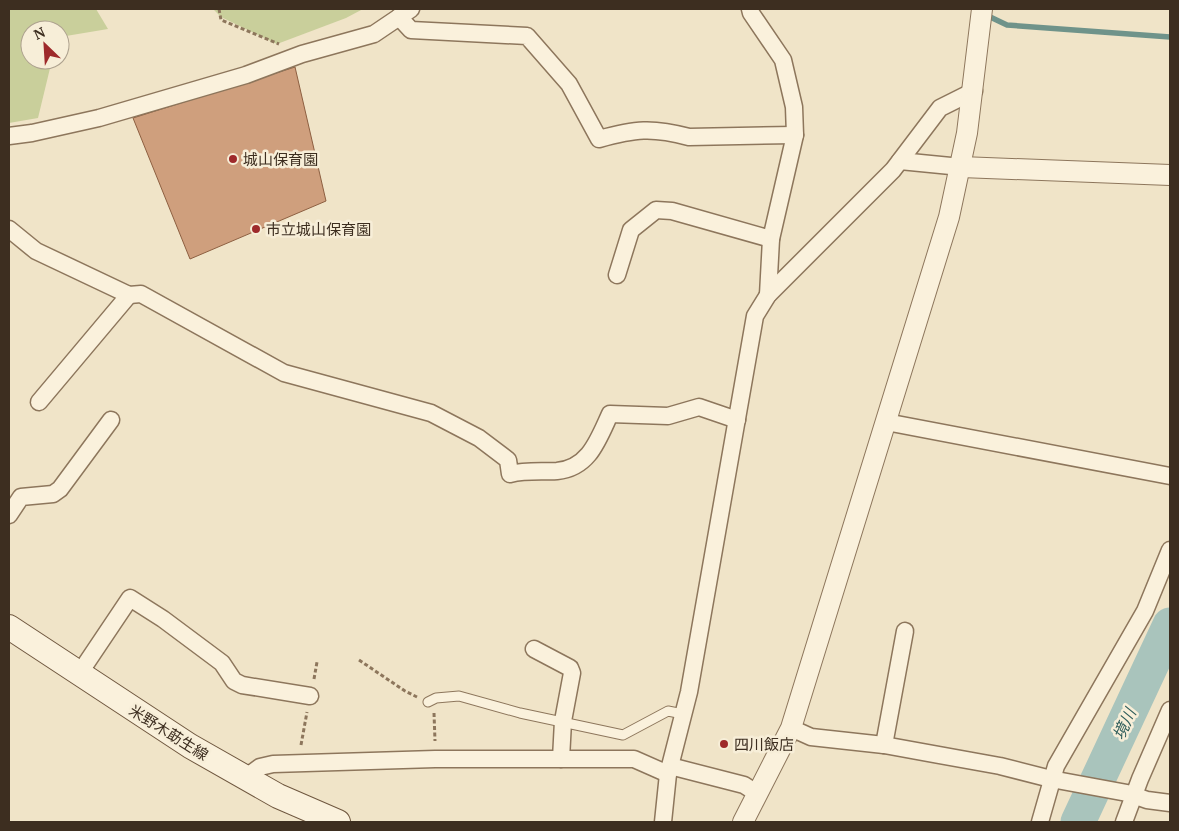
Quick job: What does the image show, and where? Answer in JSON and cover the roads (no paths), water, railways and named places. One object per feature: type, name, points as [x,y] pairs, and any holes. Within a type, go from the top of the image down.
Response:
[{"type":"main road","name":"米野木莇生線","points":[[9,627],[190,746],[245,778],[326,820]]},
{"type":"street","points":[[750,9],[783,60],[794,107],[795,135],[771,239],[768,295]]},
{"type":"street","points":[[744,822],[791,728],[949,217],[961,167],[974,90],[982,9]]},
{"type":"street","points":[[9,136],[32,133],[99,118],[246,75],[302,54],[374,34],[405,13],[411,30],[527,36],[569,84],[599,139],[636,129],[673,133],[689,138],[795,135]]},
{"type":"street","points":[[663,822],[669,770],[683,714],[755,316],[768,295],[900,161],[940,108],[974,90]]},
{"type":"street","points":[[900,161],[961,167],[1170,175]]},
{"type":"street","points":[[617,275],[631,230],[656,210],[672,211],[771,239]]},
{"type":"street","points":[[9,230],[36,251],[129,295],[141,294],[284,373],[431,413],[479,438],[508,460],[510,474],[523,470],[559,471],[583,462],[593,451],[610,414],[668,416],[699,407],[737,420]]},
{"type":"street","points":[[39,402],[129,295]]},
{"type":"street","points":[[9,515],[21,497],[54,494],[60,489],[111,420]]},
{"type":"street","points":[[886,422],[1170,476]]},
{"type":"street","points":[[1040,822],[1055,779],[1056,766],[1146,611],[1170,550]]},
{"type":"street","points":[[79,674],[130,598],[163,619],[222,663],[234,681],[242,685],[310,696]]},
{"type":"street","points":[[884,745],[905,631]]},
{"type":"street","points":[[534,649],[570,668],[572,672],[563,721],[561,759]]},
{"type":"street","points":[[1124,822],[1131,794],[1140,779],[1170,710]]},
{"type":"street","points":[[791,728],[811,736],[884,745],[1000,766],[1170,803]]},
{"type":"street","points":[[245,778],[260,767],[273,764],[435,760],[634,759],[669,770],[744,785],[758,794]]},
{"type":"lane","points":[[428,702],[436,698],[459,696],[520,713],[624,735],[668,711],[683,714]]},
{"type":"waterway","points":[[986,15],[1007,25],[1170,37]]},
{"type":"waterway","name":"境川","points":[[1078,822],[1170,625]]},
{"type":"place","name":"城山保育園","points":[[233,159]]},
{"type":"place","name":"市立城山保育園","points":[[256,229]]},
{"type":"place","name":"四川飯店","points":[[724,744]]}]
